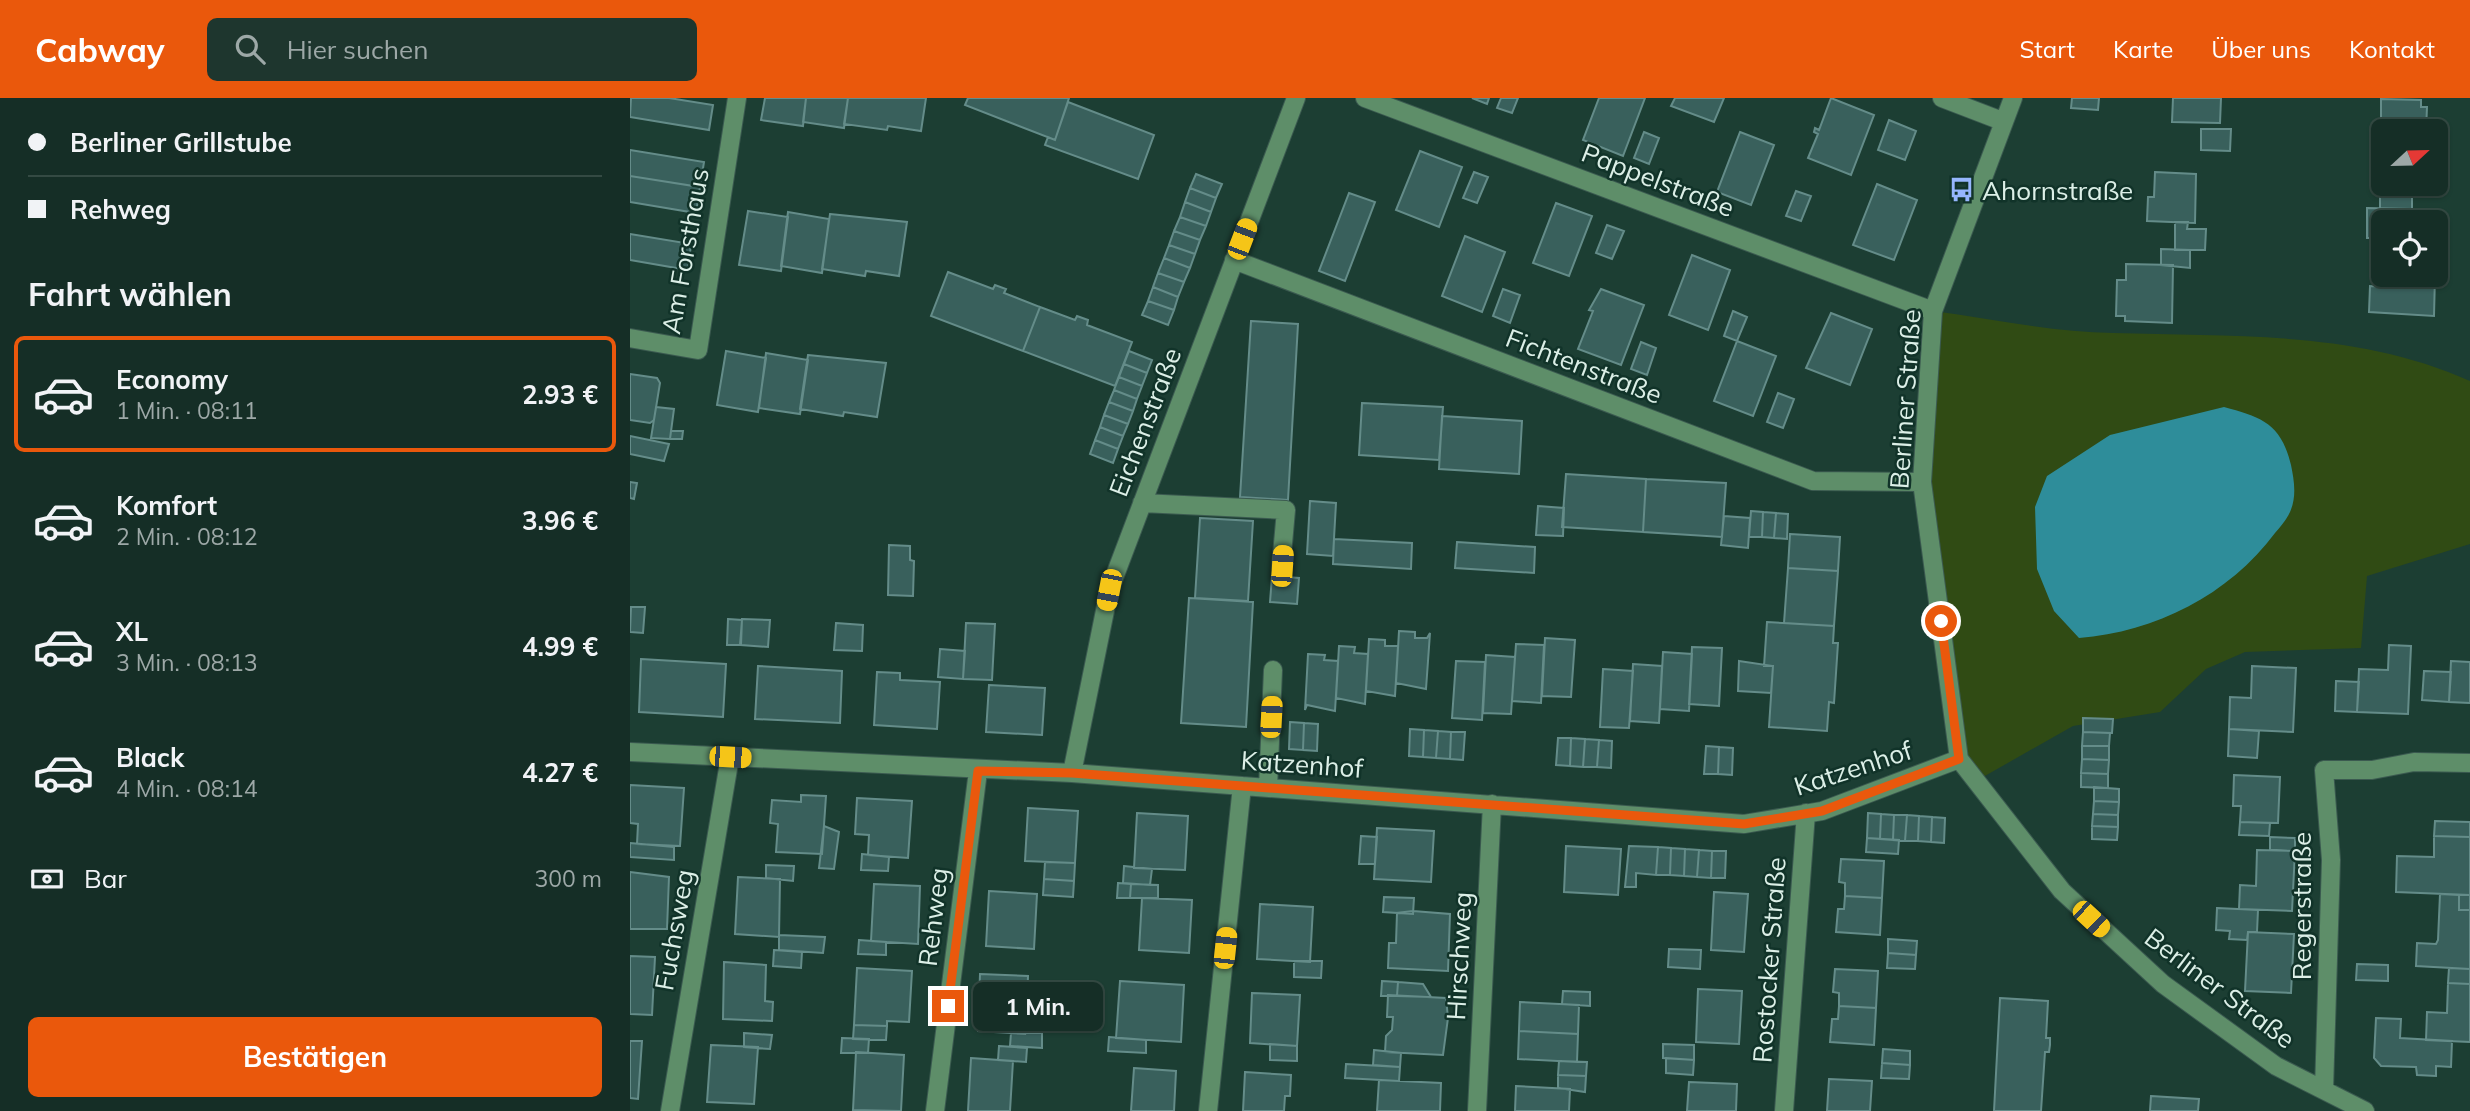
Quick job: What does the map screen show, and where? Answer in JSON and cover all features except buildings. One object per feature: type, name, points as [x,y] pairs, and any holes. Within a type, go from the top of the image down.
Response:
[{"type":"street","name":"Am Forsthaus","points":[[630,338],[698,349],[737,98]]},
{"type":"street","name":"Eichenstraße","points":[[1072,773],[1109,590],[1296,98]]},
{"type":"street","name":"Pappelstraße","points":[[1365,98],[1933,311]]},
{"type":"street","points":[[1942,98],[2002,121]]},
{"type":"street","name":"Berliner Straße","points":[[2013,98],[2002,121],[1933,311],[1922,482],[1959,759],[2062,891],[2163,984],[2276,1066],[2365,1111]]},
{"type":"street","name":"Fichtenstraße","points":[[1234,260],[1813,481],[1922,482]]},
{"type":"street","points":[[1142,503],[1286,510],[1282,566]]},
{"type":"street","points":[[1268,788],[1273,670]]},
{"type":"street","name":"Katzenhof","points":[[630,752],[978,771],[1072,773],[1744,824],[1822,811],[1959,759]]},
{"type":"street","name":"Fuchsweg","points":[[670,1111],[730,757]]},
{"type":"street","name":"Regerstraße","points":[[2324,1090],[2331,860],[2324,770],[2372,770],[2414,762],[2470,763]]},
{"type":"street","name":"Rehweg","points":[[935,1111],[978,771]]},
{"type":"street","points":[[1208,1111],[1242,786]]},
{"type":"street","name":"Hirschweg","points":[[1478,1111],[1492,804]]},
{"type":"street","name":"Rostocker Straße","points":[[1784,1111],[1806,813]]},
{"type":"green space","points":[[1933,311],[2068,330],[2250,336],[2340,344],[2427,364],[2470,381],[2470,544],[2367,576],[2361,648],[2245,652],[2206,669],[2160,712],[2073,726],[1976,781],[1959,759],[1922,482]]},
{"type":"water","points":[[2224,407],[2249,414],[2268,424],[2282,440],[2294,482],[2294,500],[2287,517],[2236,575],[2188,607],[2135,628],[2079,638],[2054,611],[2037,569],[2035,507],[2047,476],[2110,435]]},
{"type":"place","name":"Ahornstraße","points":[[1962,190]]},
{"type":"route","points":[[948,1006],[978,771],[1072,773],[1744,824],[1822,811],[1959,759],[1941,621]]}]
